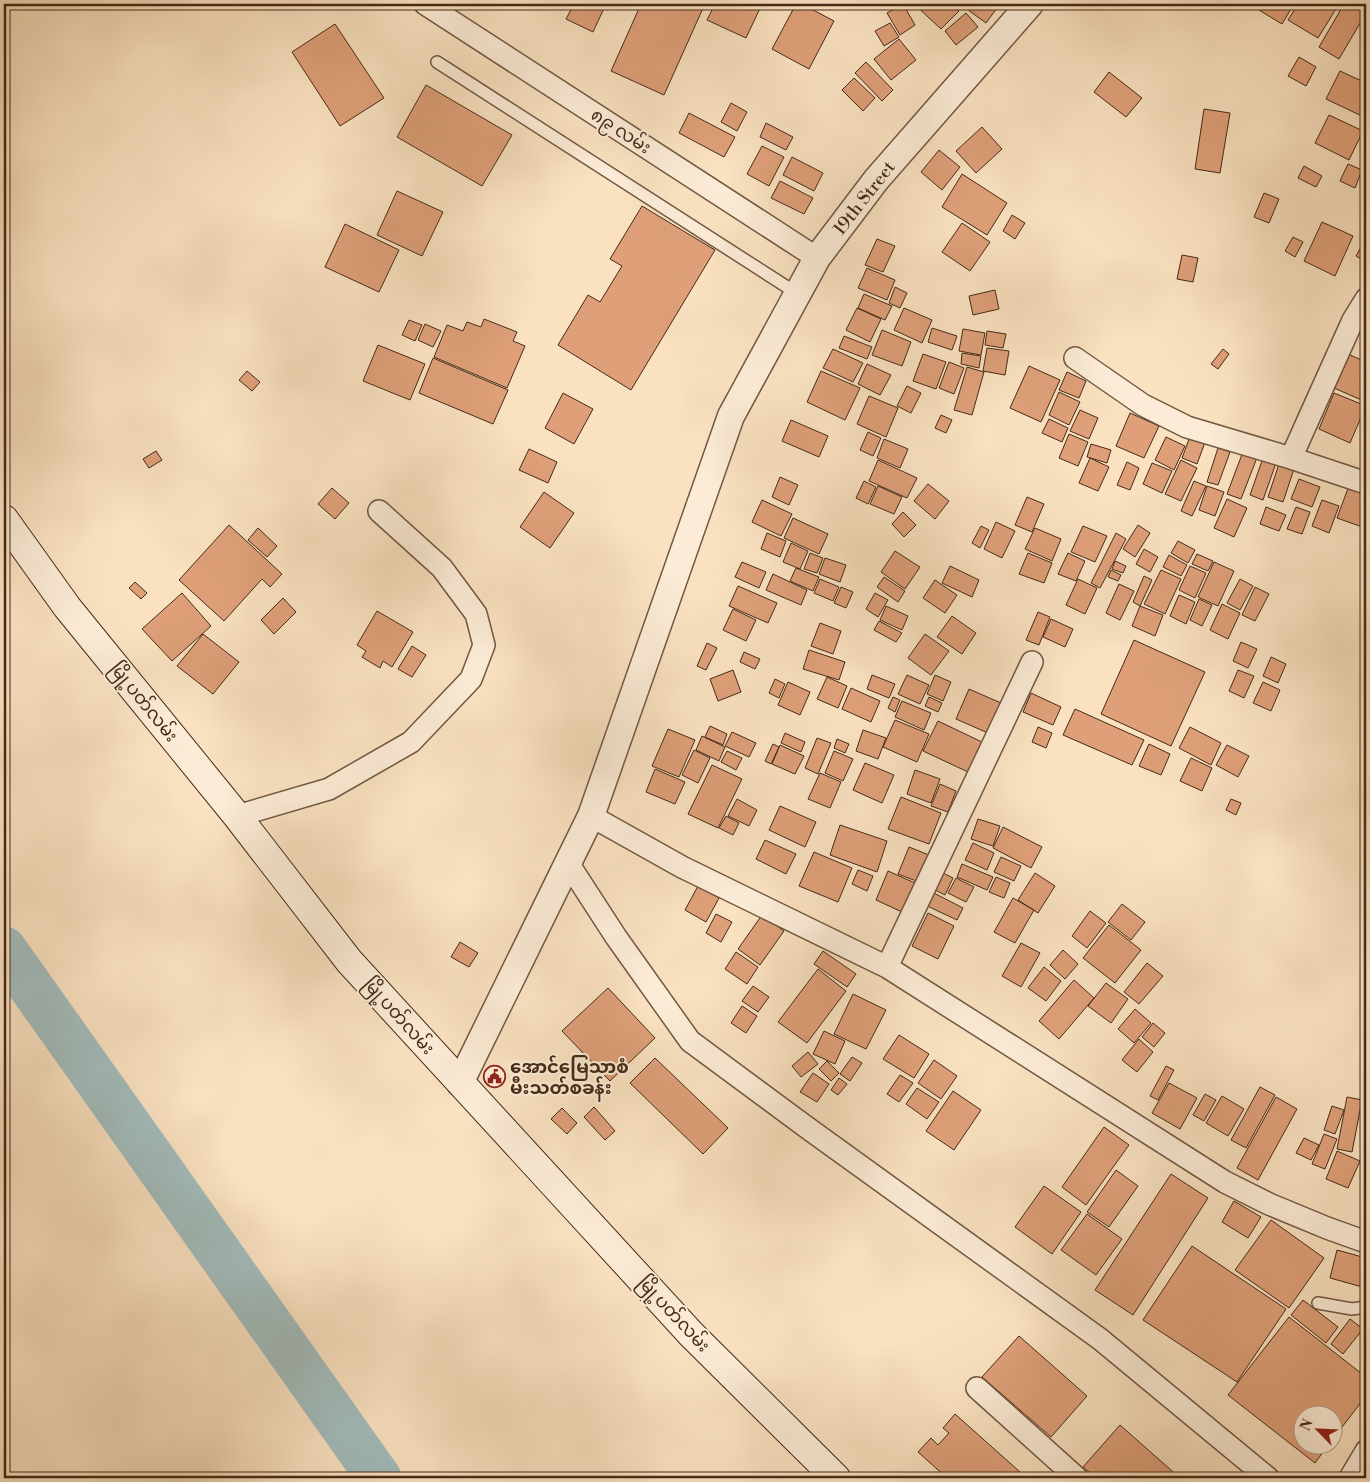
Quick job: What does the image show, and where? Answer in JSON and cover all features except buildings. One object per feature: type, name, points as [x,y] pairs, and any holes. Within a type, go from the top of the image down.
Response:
[{"type":"main road","name":"မြို့ပတ်လမ်း","points":[[4,519],[67,608],[237,816],[349,961],[691,1334],[836,1478]]},
{"type":"street","name":"19th Street","points":[[460,1083],[591,816],[731,416],[817,258],[876,180],[1030,4]]},
{"type":"street","name":"၈၉ လမ်း","points":[[432,6],[817,258]]},
{"type":"street","points":[[1291,458],[1354,320],[1366,299]]},
{"type":"street","points":[[1075,358],[1143,405],[1187,427],[1366,483]]},
{"type":"street","points":[[237,816],[329,789],[411,742],[471,679],[484,645],[476,614],[442,568],[380,511]]},
{"type":"street","points":[[887,967],[1032,662]]},
{"type":"street","points":[[591,816],[682,867],[887,967],[1225,1182],[1269,1204],[1326,1228],[1366,1242]]},
{"type":"street","points":[[568,863],[616,937],[690,1041],[809,1130],[1100,1338],[1268,1478]]},
{"type":"street","points":[[976,1388],[1077,1478]]},
{"type":"street","points":[[1350,1478],[1366,1451]]},
{"type":"lane","points":[[437,62],[798,294]]},
{"type":"lane","points":[[1318,1303],[1352,1309],[1366,1307]]},
{"type":"waterway","points":[[4,949],[379,1478]]},
{"type":"place","name":"အောင်မြေသာစံ မီးသတ်စခန်း","points":[[494,1077]]}]
